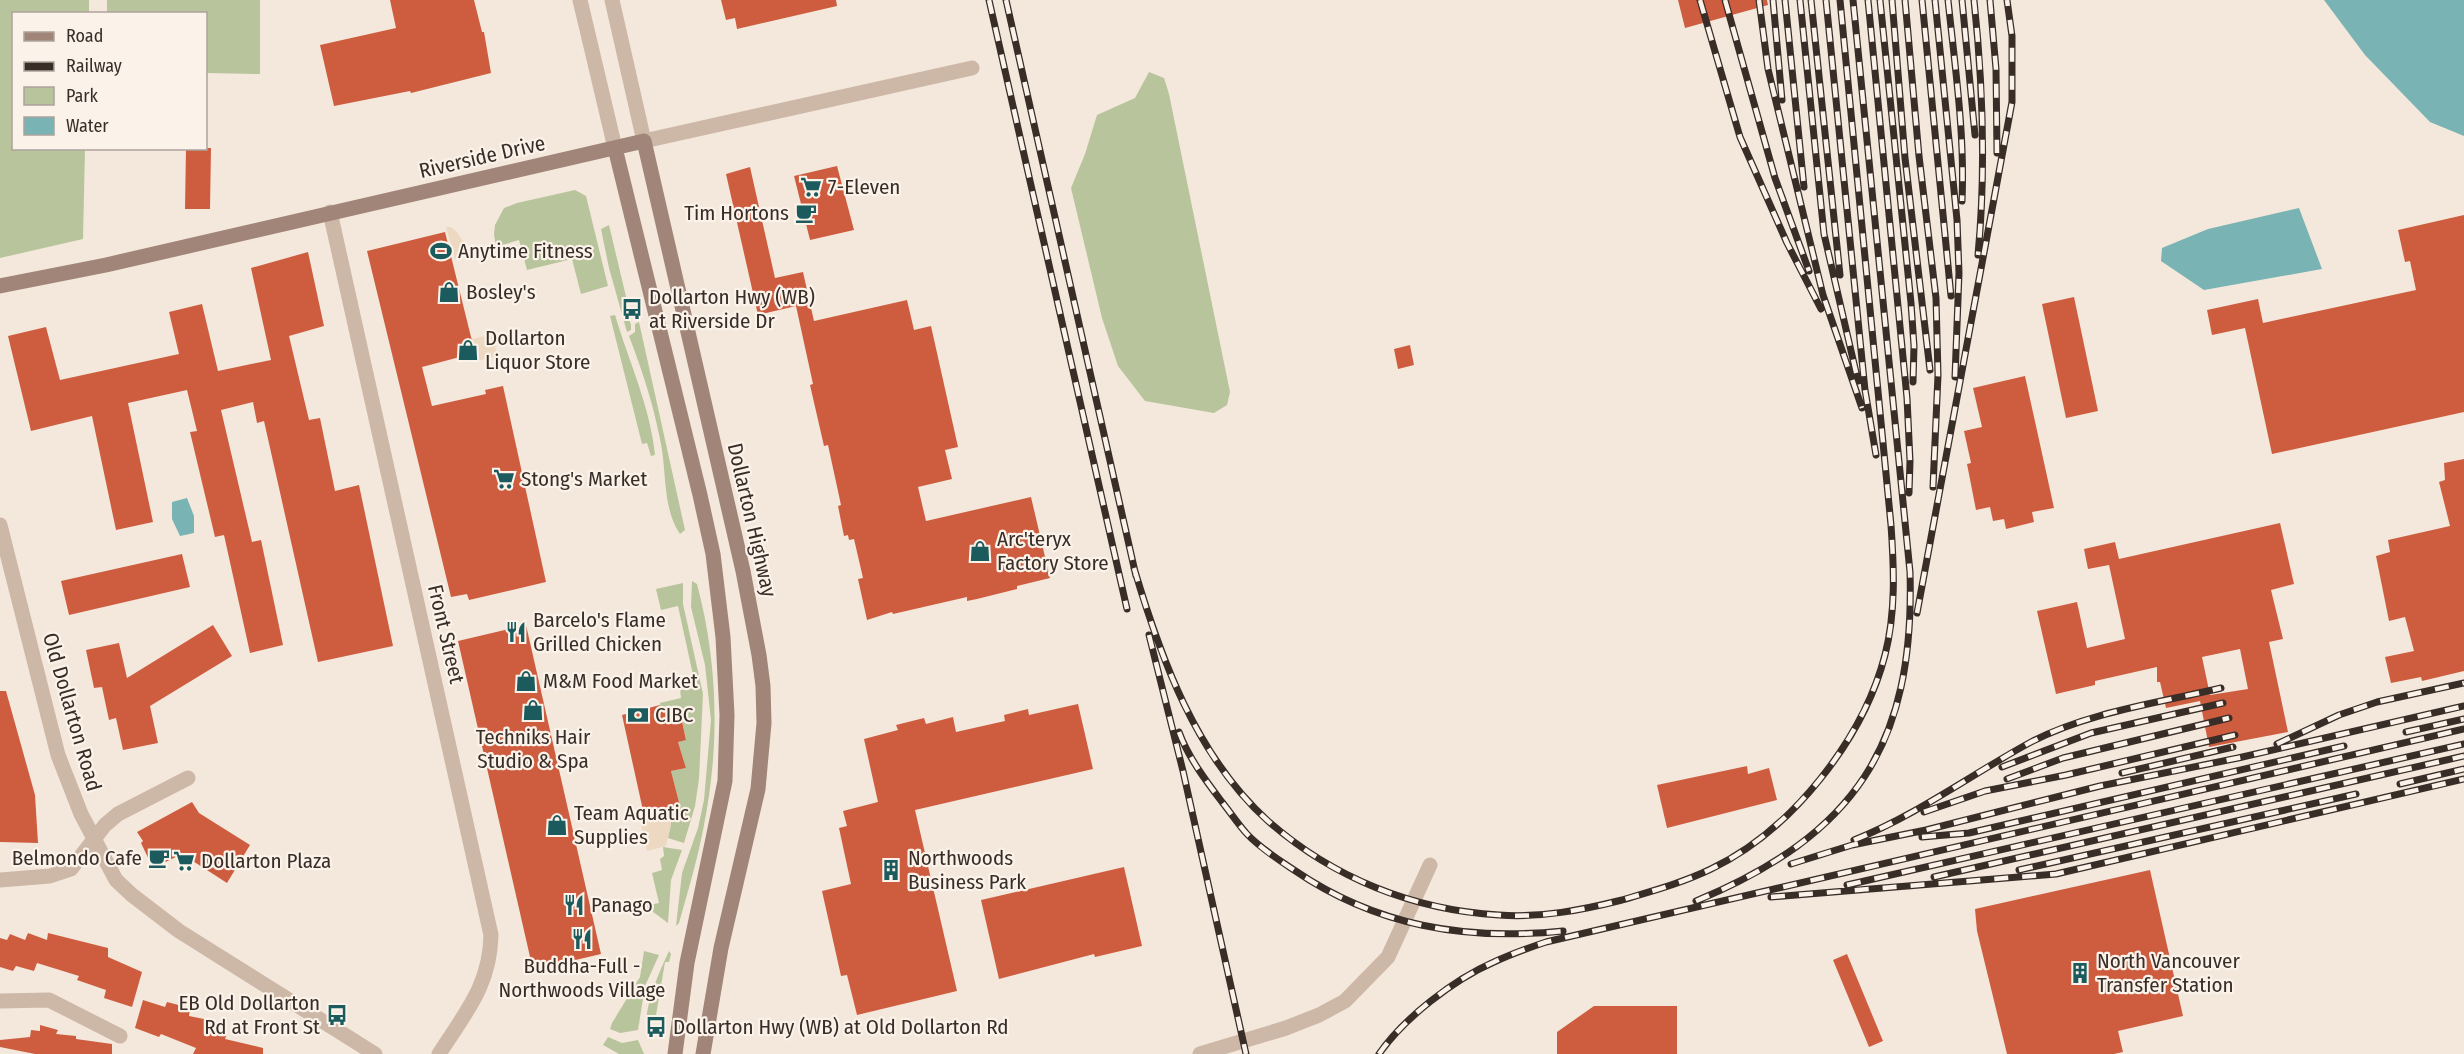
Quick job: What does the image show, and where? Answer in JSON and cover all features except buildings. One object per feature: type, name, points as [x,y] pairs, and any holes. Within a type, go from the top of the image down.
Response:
[{"type":"main road","name":"Riverside Drive","points":[[0,286],[106,265],[644,141]]},
{"type":"main road","name":"Dollarton Highway","points":[[644,141],[743,571],[763,686],[764,723],[758,789],[721,948],[703,1054]]},
{"type":"main road","points":[[615,148],[703,505],[713,554],[723,638],[727,715],[724,781],[687,963],[675,1054]]},
{"type":"street","points":[[580,0],[615,148]]},
{"type":"street","name":"Dollarton Highway","points":[[612,0],[644,141]]},
{"type":"street","name":"Riverside Drive","points":[[644,141],[972,68]]},
{"type":"street","name":"Front Street","points":[[330,212],[491,935],[488,968],[482,986],[439,1054]]},
{"type":"street","name":"Old Dollarton Road","points":[[0,525],[58,755],[81,814],[116,880],[169,924],[375,1054]]},
{"type":"street","points":[[0,880],[50,876],[71,869],[93,839],[118,814],[188,778]]},
{"type":"street","points":[[1200,1054],[1217,1052],[1319,1016],[1345,1001],[1388,957],[1430,865]]},
{"type":"street","points":[[0,1001],[49,1000],[120,1035]]},
{"type":"green space","points":[[0,0],[89,0],[89,12],[12,12],[12,150],[85,150],[83,239],[0,258]]},
{"type":"green space","points":[[107,0],[260,0],[260,74],[207,73],[207,12],[107,12]]},
{"type":"green space","points":[[1149,72],[1164,78],[1169,94],[1230,392],[1227,405],[1214,413],[1145,401],[1118,366],[1102,318],[1071,188],[1097,115],[1135,98]]},
{"type":"green space","points":[[575,190],[586,196],[608,286],[581,294],[572,259],[527,270],[519,240],[496,247],[494,234],[495,225],[504,208]]},
{"type":"green space","points":[[609,225],[628,305],[625,306],[631,330],[627,332],[601,229]]},
{"type":"green space","points":[[615,315],[649,419],[655,455],[651,456],[647,443],[642,444],[610,316]]},
{"type":"green space","points":[[639,322],[685,530],[680,534],[670,513],[654,412],[629,336],[635,332],[635,324]]},
{"type":"green space","points":[[692,581],[697,584],[704,614],[713,674],[713,764],[702,837],[679,923],[676,926],[682,873],[698,828],[704,800],[711,720],[705,665],[691,607]]},
{"type":"green space","points":[[683,583],[683,604],[703,694],[699,779],[695,806],[684,843],[668,838],[671,824],[669,810],[680,806],[671,771],[686,768],[678,742],[686,739],[679,707],[661,710],[660,703],[681,698],[679,679],[693,675],[678,606],[661,610],[656,589]]},
{"type":"green space","points":[[663,847],[682,850],[671,880],[668,923],[645,906],[659,903],[652,873],[662,870],[660,859],[664,856]]},
{"type":"green space","points":[[644,951],[659,955],[645,986],[638,1030],[620,1033],[610,1029],[640,977]]},
{"type":"green space","points":[[669,951],[671,954],[669,962],[665,962],[655,1021],[651,1020],[650,1040],[646,1019],[648,1008],[655,983]]},
{"type":"green space","points":[[608,1037],[622,1043],[638,1040],[644,1054],[619,1054],[603,1045]]},
{"type":"shaded area","points":[[446,227],[451,227],[456,231],[468,249],[458,251],[459,258],[455,259]]},
{"type":"shaded area","points":[[494,334],[496,353],[494,357],[477,361],[472,339]]},
{"type":"shaded area","points":[[669,810],[671,824],[666,846],[647,851],[639,816]]},
{"type":"water","points":[[2324,0],[2464,0],[2464,136],[2430,122],[2365,55]]},
{"type":"water","points":[[2299,208],[2322,269],[2204,290],[2161,261],[2162,248],[2208,229]]},
{"type":"water","points":[[187,498],[194,516],[194,533],[180,536],[172,519],[172,502]]},
{"type":"railway","points":[[989,0],[1127,609]]},
{"type":"railway","points":[[1006,0],[1136,576]]},
{"type":"railway","points":[[1700,0],[1740,137],[1787,243],[1821,309]]},
{"type":"railway","points":[[1725,0],[1775,178],[1809,271]]},
{"type":"railway","points":[[1759,0],[1768,69],[1823,295],[1862,408]]},
{"type":"railway","points":[[1773,0],[1782,100]]},
{"type":"railway","points":[[1785,0],[1804,187]]},
{"type":"railway","points":[[1800,0],[1824,234],[1858,381]]},
{"type":"railway","points":[[1811,0],[1840,275]]},
{"type":"railway","points":[[1826,0],[1865,390],[1876,455]]},
{"type":"railway","points":[[1134,568],[1169,671],[1184,704],[1220,767],[1268,821],[1293,841],[1319,859],[1376,888],[1405,898],[1467,912],[1515,916],[1561,912],[1622,900],[1689,878],[1741,852],[1769,831],[1820,780],[1860,719],[1885,655],[1893,606],[1891,525],[1840,0]]},
{"type":"railway","points":[[1696,901],[1751,875],[1797,846],[1835,814],[1865,777],[1886,735],[1901,687],[1909,633],[1910,572],[1853,0]]},
{"type":"railway","points":[[1868,0],[1907,398],[1909,493]]},
{"type":"railway","points":[[1880,0],[1911,303],[1914,346],[1913,382]]},
{"type":"railway","points":[[1892,0],[1905,158],[1930,370]]},
{"type":"railway","points":[[1905,0],[1919,156],[1936,298],[1938,375],[1933,487]]},
{"type":"railway","points":[[1922,0],[1951,296]]},
{"type":"railway","points":[[1935,0],[1957,220],[1959,273],[1955,377]]},
{"type":"railway","points":[[1948,0],[1961,126],[1962,201]]},
{"type":"railway","points":[[1962,0],[1975,135]]},
{"type":"railway","points":[[1974,0],[1980,64],[1982,128],[1982,191],[1978,255]]},
{"type":"railway","points":[[1990,0],[1996,69],[1997,153]]},
{"type":"railway","points":[[1917,613],[2012,102],[2012,36],[2007,0]]},
{"type":"railway","points":[[1149,635],[1183,771],[1246,1054]]},
{"type":"railway","points":[[2277,744],[2339,715],[2377,702],[2464,683]]},
{"type":"railway","points":[[1854,840],[1900,819],[2009,754],[2053,732],[2124,709],[2221,688]]},
{"type":"railway","points":[[2002,767],[2091,733],[2223,703]]},
{"type":"railway","points":[[1791,864],[1852,845],[1926,830],[2100,786],[2238,758],[2464,706]]},
{"type":"railway","points":[[2007,779],[2063,758],[2229,718]]},
{"type":"railway","points":[[2406,732],[2464,719]]},
{"type":"railway","points":[[1379,1054],[1389,1040],[1430,1001],[1462,979],[1494,962],[1546,942],[2464,729]]},
{"type":"railway","points":[[1179,732],[1198,768],[1247,834],[1276,858],[1325,889],[1357,905],[1389,917],[1422,925],[1491,934],[1563,931]]},
{"type":"railway","points":[[1924,812],[1985,791],[2066,775],[2235,735]]},
{"type":"railway","points":[[1847,885],[2464,744]]},
{"type":"railway","points":[[1922,837],[1969,833],[2344,746]]},
{"type":"railway","points":[[2122,773],[2233,747]]},
{"type":"railway","points":[[1934,877],[2464,756]]},
{"type":"railway","points":[[2400,784],[2464,769]]},
{"type":"railway","points":[[1771,897],[2056,874],[2464,779]]},
{"type":"railway","points":[[2019,870],[2356,794]]},
{"type":"place","name":"7-Eleven","points":[[811,187]]},
{"type":"place","name":"Tim Hortons","points":[[806,213]]},
{"type":"place","name":"Anytime Fitness","points":[[441,251]]},
{"type":"place","name":"Bosley's","points":[[449,292]]},
{"type":"place","name":"Dollarton Hwy (WB) at Riverside Dr","points":[[632,309]]},
{"type":"place","name":"Dollarton Liquor Store","points":[[468,350]]},
{"type":"place","name":"Stong's Market","points":[[504,479]]},
{"type":"place","name":"Arc'teryx Factory Store","points":[[980,551]]},
{"type":"place","name":"Barcelo's Flame Grilled Chicken","points":[[516,632]]},
{"type":"place","name":"M&M Food Market","points":[[526,681]]},
{"type":"place","name":"Techniks Hair Studio & Spa","points":[[533,710]]},
{"type":"place","name":"CIBC","points":[[638,715]]},
{"type":"place","name":"Team Aquatic Supplies","points":[[557,825]]},
{"type":"place","name":"Belmondo Cafe","points":[[159,858]]},
{"type":"place","name":"Dollarton Plaza","points":[[184,861]]},
{"type":"place","name":"Northwoods Business Park","points":[[891,870]]},
{"type":"place","name":"Panago","points":[[574,905]]},
{"type":"place","name":"Buddha-Full - Northwoods Village","points":[[582,939]]},
{"type":"place","name":"North Vancouver Transfer Station","points":[[2080,973]]},
{"type":"place","name":"EB Old Dollarton Rd at Front St","points":[[337,1015]]},
{"type":"place","name":"Dollarton Hwy (WB) at Old Dollarton Rd","points":[[656,1027]]}]
